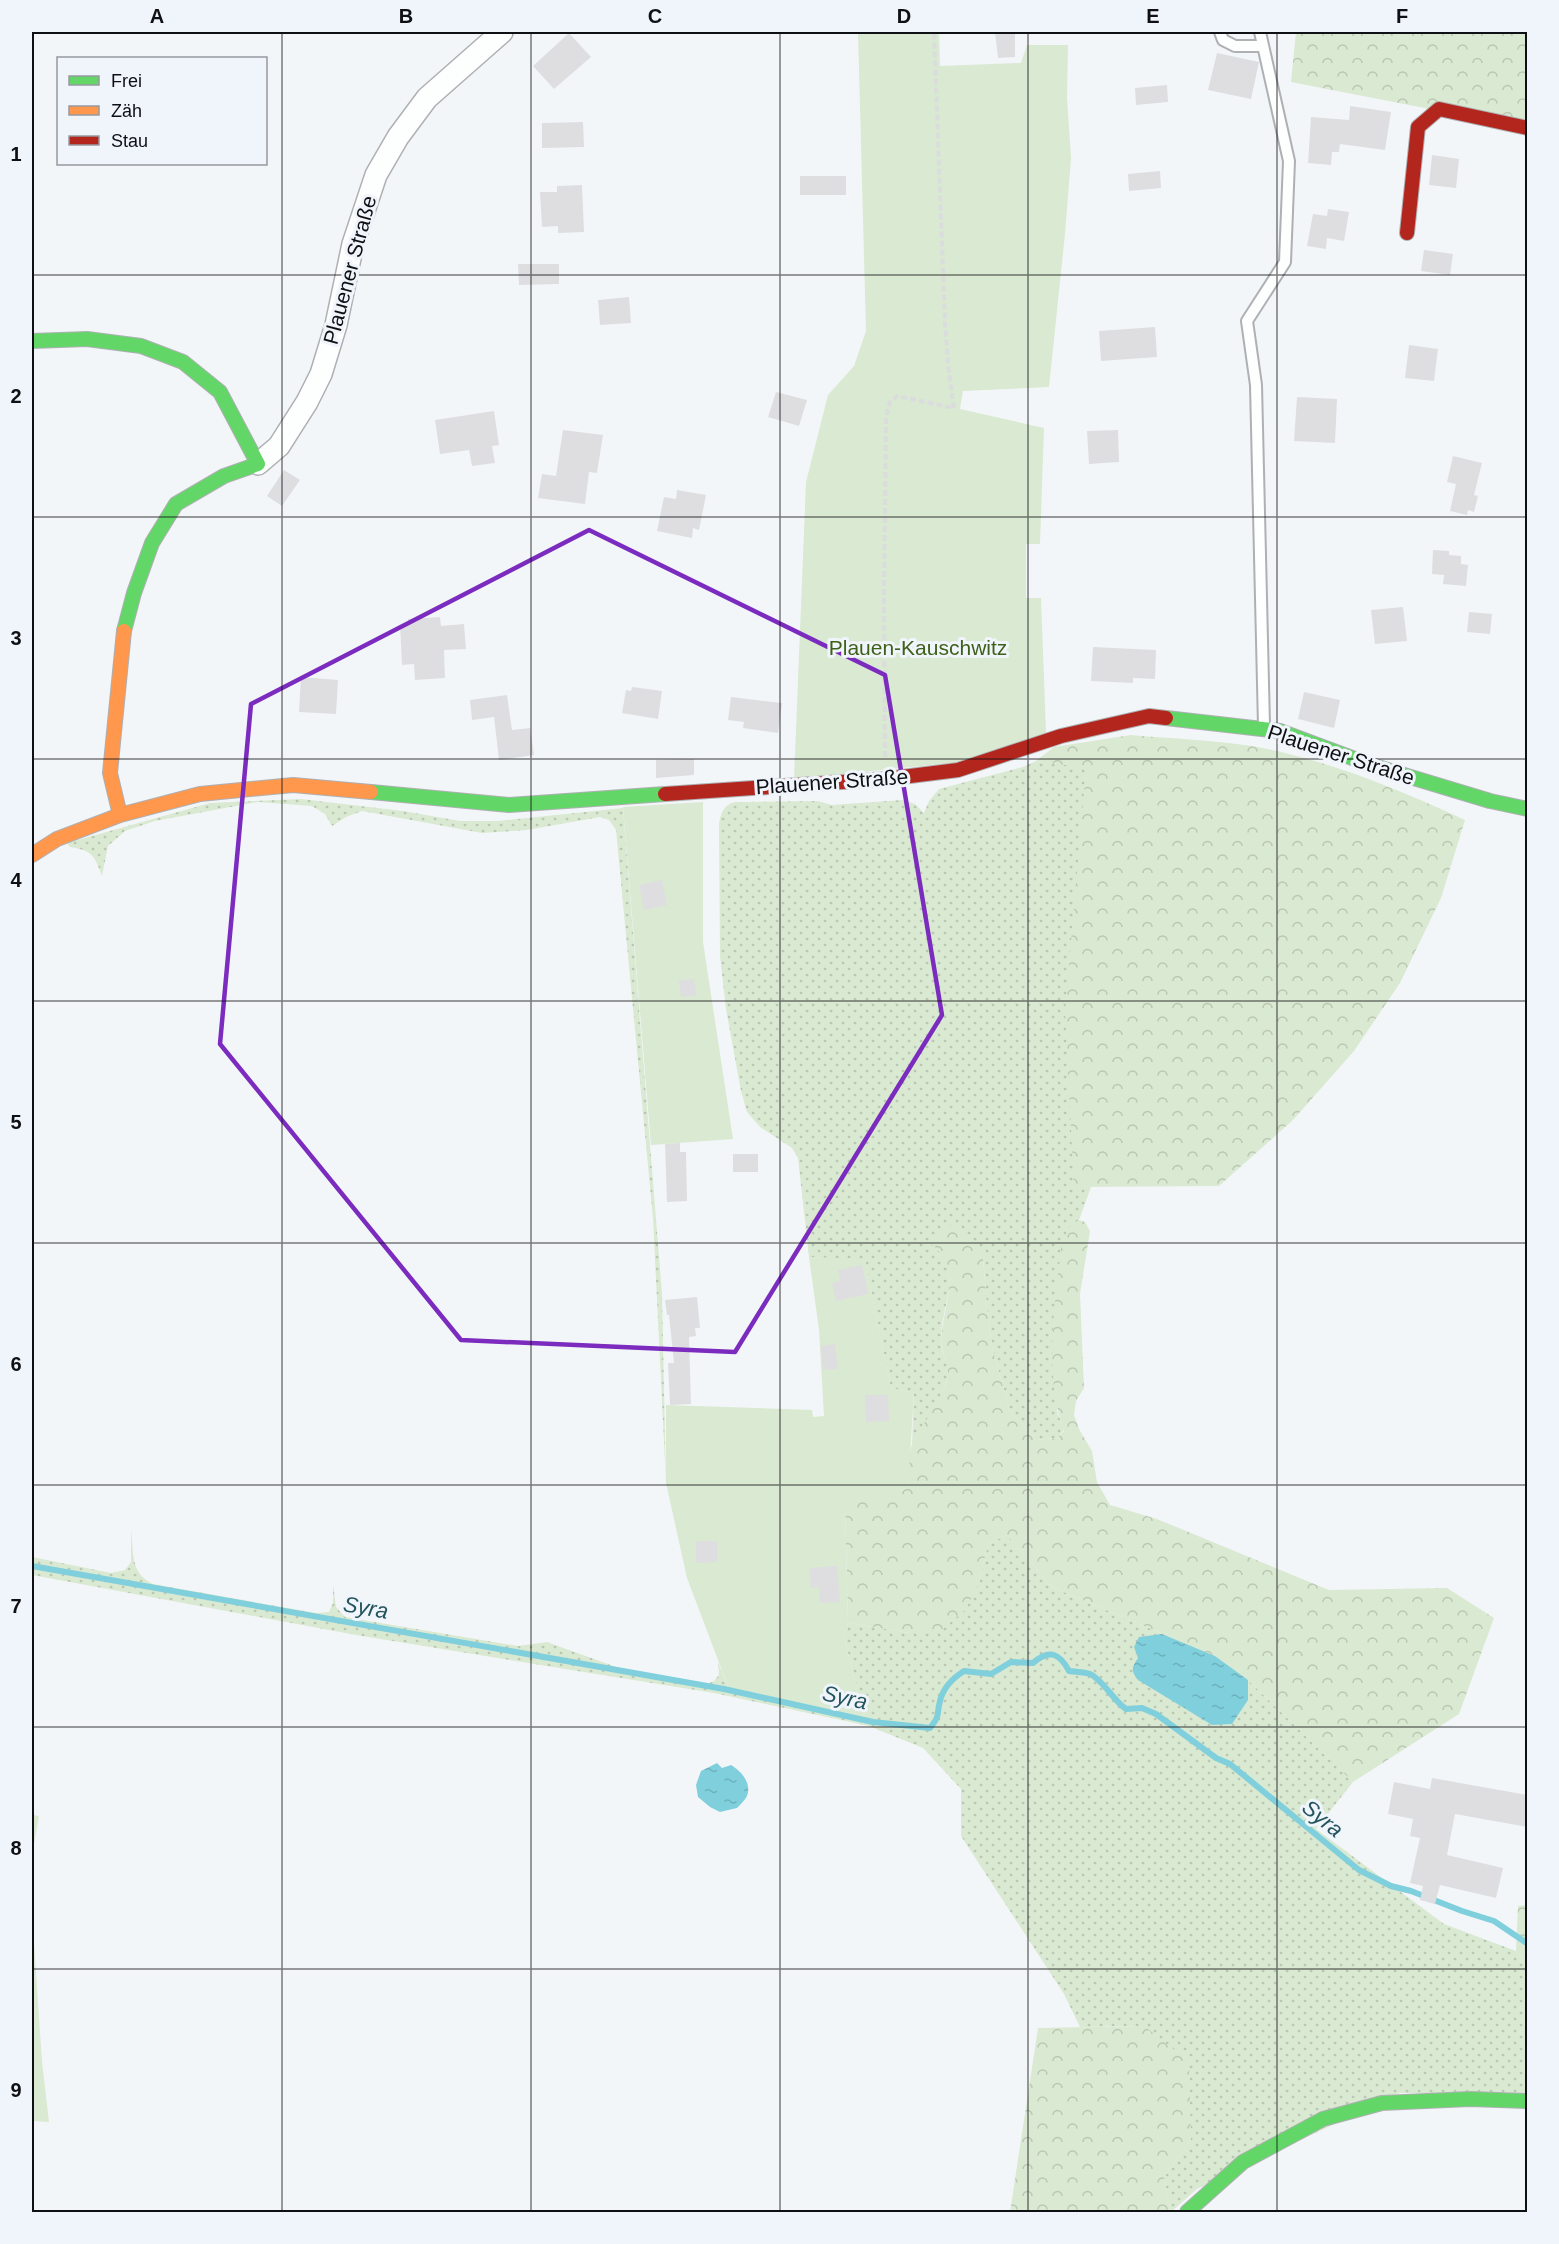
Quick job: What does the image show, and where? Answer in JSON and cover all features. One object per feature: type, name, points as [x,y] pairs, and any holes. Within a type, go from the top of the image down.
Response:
[{"type":"street","name":"Plauener Straße","points":[[120,815],[110,773],[122,637],[134,593],[152,543],[176,504],[224,476],[258,464],[279,446],[307,402],[321,374],[336,325],[353,244],[376,175],[398,137],[427,98],[502,32]]},
{"type":"street","points":[[1407,233],[1418,127],[1439,109],[1527,128]]},
{"type":"street","points":[[32,341],[87,339],[141,346],[183,362],[220,392],[258,464]]},
{"type":"street","name":"Plauener Straße","points":[[32,855],[57,839],[120,815],[200,794],[293,785],[509,805],[886,779],[958,770],[1061,736],[1149,716],[1280,731],[1371,765],[1490,801],[1527,809]]},
{"type":"street","points":[[1186,2212],[1243,2163],[1323,2119],[1382,2103],[1470,2099],[1527,2101]]},
{"type":"lane","points":[[1220,32],[1223,40],[1235,46],[1263,46]]},
{"type":"lane","points":[[1260,32],[1288,161],[1286,262],[1247,321],[1256,386],[1264,729]]},
{"type":"path","points":[[886,779],[884,603],[886,418],[890,402],[897,396],[954,408],[945,324],[934,32]]},
{"type":"highlighted area","points":[[589,530],[885,675],[942,1015],[735,1352],[461,1340],[220,1044],[251,704]]},
{"type":"green space","name":"Plauen-Kauschwitz","points":[[858,32],[939,32],[940,66],[1021,63],[1027,45],[1068,45],[1067,98],[1071,158],[1049,387],[963,391],[960,409],[1044,428],[1040,544],[1026,544],[1026,598],[1041,598],[1046,733],[959,762],[794,779],[806,482],[828,395],[854,366],[866,331]]},
{"type":"green space","points":[[1296,32],[1527,32],[1527,128],[1291,82]]},
{"type":"green space","points":[[1131,735],[1230,743],[1289,754],[1366,778],[1465,820],[1441,898],[1400,983],[1354,1051],[1293,1120],[1219,1186],[1074,1187],[1065,1012],[1086,768],[1036,761],[1054,747]]},
{"type":"green space","points":[[1036,761],[1086,767],[1074,1187],[1091,1187],[1079,1220],[1070,1227],[1057,1411],[1064,1430],[1057,1438],[1036,1440],[1010,1411],[992,1347],[983,1257],[932,1245],[942,1255],[948,1266],[948,1292],[941,1344],[948,1375],[938,1402],[912,1444],[914,1393],[891,1388],[865,1260],[809,1257],[798,1158],[792,1148],[760,1127],[747,1112],[726,1009],[720,956],[719,824],[723,810],[735,802],[818,801],[832,805],[902,800],[915,804],[924,813],[929,801],[939,789],[1023,767]]},
{"type":"green space","points":[[301,799],[403,811],[460,821],[498,821],[623,808],[662,1294],[666,1483],[653,1218],[616,830],[609,820],[600,817],[527,830],[482,833],[362,811],[332,826],[325,814],[312,806],[258,802],[155,821],[125,831],[108,846],[102,876],[92,855],[84,850],[70,847],[67,843],[210,803]]},
{"type":"green space","points":[[703,802],[703,942],[733,1139],[651,1145],[623,807]]},
{"type":"green space","points":[[1079,1220],[1085,1222],[1090,1231],[1080,1294],[1084,1388],[1076,1401],[1074,1415],[1092,1451],[1097,1482],[1110,1505],[1157,1519],[1329,1590],[1447,1588],[1494,1618],[1459,1714],[1353,1782],[1248,1680],[1215,1656],[1052,1587],[1007,1535],[988,1544],[978,1587],[965,1610],[943,1629],[910,1633],[848,1623],[845,1504],[908,1488],[911,1447],[939,1398],[947,1379],[948,1368],[941,1340],[949,1277],[947,1265],[942,1254],[932,1245],[931,1236],[941,1229],[954,1225],[973,1239],[983,1257],[992,1347],[1010,1411],[1036,1440],[1057,1438],[1064,1431],[1058,1412],[1053,1372],[1054,1309],[1063,1241],[1068,1230]]},
{"type":"green space","points":[[809,1257],[865,1259],[891,1388],[914,1393],[908,1488],[845,1505],[848,1623],[844,1637],[864,1717],[729,1689],[687,1578],[666,1483],[666,1405],[812,1410],[813,1417],[824,1416],[819,1330]]},
{"type":"green space","points":[[131,1530],[134,1562],[140,1574],[153,1584],[316,1613],[329,1612],[333,1603],[333,1584],[336,1607],[345,1617],[518,1646],[547,1642],[619,1668],[707,1684],[719,1675],[718,1662],[729,1689],[864,1717],[844,1637],[848,1623],[910,1633],[978,1587],[988,1544],[1007,1535],[1052,1587],[1215,1656],[1248,1680],[1353,1782],[1316,1829],[1444,1924],[1516,1951],[1527,1962],[1527,2093],[1400,2093],[1197,2189],[1171,2212],[1164,2177],[1191,2140],[1144,2026],[1080,2027],[1064,1994],[961,1836],[961,1789],[923,1748],[869,1726],[714,1693],[356,1635],[32,1575],[32,1557],[111,1573],[125,1570],[131,1562]]},
{"type":"green space","points":[[32,1815],[39,1816],[32,1854]]},
{"type":"green space","points":[[1528,1905],[1527,1962],[1516,1951],[1518,1906]]},
{"type":"green space","points":[[32,1912],[42,2062],[49,2122],[32,2121]]},
{"type":"green space","points":[[1144,2026],[1189,2061],[1191,2140],[1164,2177],[1171,2212],[1010,2212],[1038,2028]]},
{"type":"water","points":[[1162,1634],[1215,1656],[1248,1680],[1248,1700],[1232,1724],[1212,1725],[1138,1680],[1133,1669],[1138,1658],[1134,1647],[1139,1637]]},
{"type":"water","points":[[717,1763],[722,1768],[731,1765],[742,1774],[747,1782],[747,1796],[737,1808],[720,1812],[698,1797],[696,1785],[701,1771]]},
{"type":"building","points":[[995,32],[1015,32],[1015,57],[998,58]]},
{"type":"building","points":[[569,33],[591,57],[554,89],[533,66]]},
{"type":"building","points":[[1217,53],[1259,62],[1251,99],[1208,90]]},
{"type":"building","points":[[1167,85],[1168,102],[1136,105],[1135,88]]},
{"type":"building","points":[[1350,106],[1391,112],[1385,150],[1340,144],[1339,152],[1332,152],[1331,165],[1308,163],[1311,117],[1349,120]]},
{"type":"building","points":[[583,122],[584,147],[542,148],[542,123]]},
{"type":"building","points":[[1432,155],[1459,159],[1456,188],[1429,185]]},
{"type":"building","points":[[1160,171],[1161,188],[1129,191],[1128,174]]},
{"type":"building","points":[[800,176],[846,176],[846,195],[800,195]]},
{"type":"building","points":[[582,185],[584,232],[558,233],[558,226],[542,227],[540,192],[557,192],[557,186]]},
{"type":"building","points":[[1328,209],[1349,212],[1344,241],[1327,238],[1326,249],[1307,246],[1313,214],[1327,216]]},
{"type":"building","points":[[1424,250],[1453,254],[1450,275],[1421,271]]},
{"type":"building","points":[[518,264],[559,264],[559,284],[519,285]]},
{"type":"building","points":[[629,297],[631,323],[600,325],[598,300]]},
{"type":"building","points":[[1155,327],[1157,357],[1101,361],[1099,331]]},
{"type":"building","points":[[1409,345],[1438,349],[1434,381],[1405,378]]},
{"type":"building","points":[[776,392],[807,400],[799,426],[768,417]]},
{"type":"building","points":[[1297,397],[1337,399],[1335,443],[1294,441]]},
{"type":"building","points":[[494,411],[499,445],[492,446],[495,463],[472,466],[469,450],[440,454],[435,420]]},
{"type":"building","points":[[563,430],[603,435],[597,473],[589,472],[585,504],[538,498],[542,474],[556,476]]},
{"type":"building","points":[[1118,430],[1119,462],[1089,464],[1087,431]]},
{"type":"building","points":[[1453,456],[1482,463],[1474,495],[1478,496],[1474,512],[1468,510],[1467,515],[1450,511],[1456,484],[1447,482]]},
{"type":"building","points":[[284,470],[300,480],[282,506],[267,496]]},
{"type":"building","points":[[677,490],[706,495],[699,530],[693,528],[692,538],[657,531],[664,497],[676,499]]},
{"type":"building","points":[[1433,550],[1449,551],[1449,555],[1461,556],[1461,564],[1468,565],[1466,586],[1443,584],[1444,575],[1432,574]]},
{"type":"building","points":[[1403,607],[1407,641],[1375,644],[1371,610]]},
{"type":"building","points":[[1469,612],[1492,614],[1490,634],[1467,632]]},
{"type":"building","points":[[440,617],[441,626],[464,624],[466,649],[444,650],[445,678],[415,680],[414,664],[402,665],[400,625],[409,625],[408,619]]},
{"type":"building","points":[[1093,647],[1156,650],[1155,679],[1133,678],[1133,683],[1091,681]]},
{"type":"building","points":[[301,677],[338,680],[336,714],[299,712]]},
{"type":"building","points":[[632,687],[662,691],[658,719],[622,713],[626,690],[631,691]]},
{"type":"building","points":[[1304,692],[1340,700],[1334,728],[1298,719]]},
{"type":"building","points":[[507,695],[512,730],[530,728],[534,755],[499,760],[494,717],[472,720],[470,700]]},
{"type":"building","points":[[731,697],[782,703],[778,733],[743,728],[744,722],[728,720]]},
{"type":"building","points":[[694,759],[694,775],[656,778],[656,760]]},
{"type":"building","points":[[662,880],[667,905],[644,910],[639,885]]},
{"type":"building","points":[[694,979],[696,996],[681,997],[679,980]]},
{"type":"building","points":[[680,1143],[680,1152],[686,1152],[687,1201],[667,1202],[665,1144]]},
{"type":"building","points":[[733,1154],[758,1154],[758,1172],[733,1172]]},
{"type":"building","points":[[862,1265],[868,1294],[836,1301],[832,1283],[840,1281],[838,1270]]},
{"type":"building","points":[[697,1297],[700,1328],[695,1328],[696,1336],[689,1337],[691,1404],[670,1405],[668,1363],[674,1363],[669,1315],[667,1315],[665,1300]]},
{"type":"building","points":[[835,1344],[838,1369],[823,1370],[821,1346]]},
{"type":"building","points":[[865,1395],[888,1395],[889,1421],[866,1422]]},
{"type":"building","points":[[696,1541],[717,1541],[717,1562],[696,1563]]},
{"type":"building","points":[[837,1566],[840,1602],[820,1603],[819,1587],[811,1588],[809,1568]]},
{"type":"building","points":[[1432,1778],[1527,1795],[1527,1827],[1455,1814],[1447,1855],[1503,1868],[1496,1898],[1440,1885],[1435,1904],[1420,1900],[1423,1886],[1410,1883],[1420,1838],[1410,1836],[1413,1819],[1388,1814],[1394,1782],[1430,1789]]},
{"type":"waterway","name":"Syra","points":[[32,1566],[724,1689],[873,1722],[930,1728],[937,1717],[943,1692],[952,1680],[964,1671],[991,1674],[1011,1662],[1033,1663],[1049,1654],[1054,1655],[1062,1660],[1069,1671],[1088,1673],[1094,1677],[1126,1709],[1142,1708],[1156,1714],[1216,1758],[1230,1764],[1359,1870],[1391,1886],[1494,1921],[1528,1944]]},
{"type":"traffic: fast","points":[[32,341],[87,339],[141,346],[183,362],[220,392],[258,464],[224,476],[176,504],[152,543],[134,593],[124,631]]},
{"type":"traffic: fast","points":[[1166,718],[1280,731],[1371,765],[1490,801],[1528,809]]},
{"type":"traffic: fast","points":[[371,792],[509,805],[665,794]]},
{"type":"traffic: fast","points":[[1187,2212],[1243,2162],[1323,2119],[1382,2103],[1470,2099],[1528,2101]]},
{"type":"traffic: slow","points":[[120,815],[110,773],[124,631]]},
{"type":"traffic: slow","points":[[32,855],[57,839],[120,815],[200,794],[293,785],[371,792]]},
{"type":"traffic: jam","points":[[1407,233],[1418,127],[1439,109],[1528,128]]},
{"type":"traffic: jam","points":[[665,794],[886,779],[958,770],[1061,736],[1149,716],[1166,718]]}]
